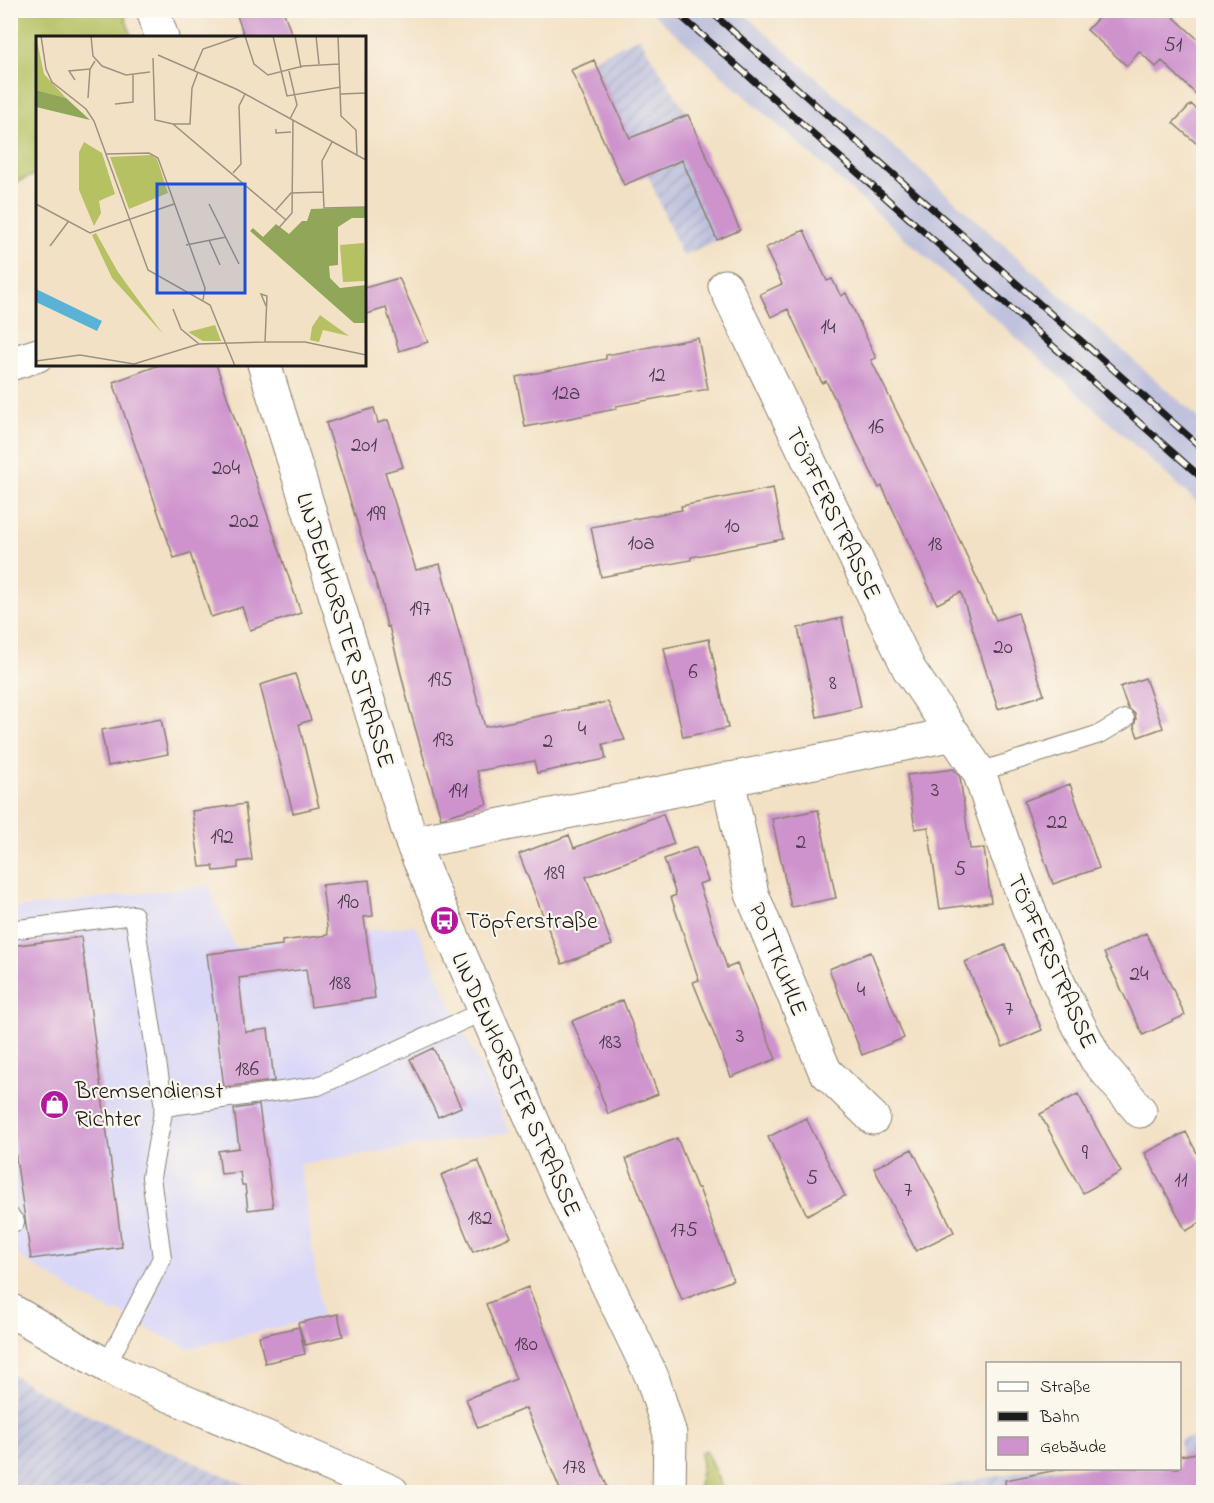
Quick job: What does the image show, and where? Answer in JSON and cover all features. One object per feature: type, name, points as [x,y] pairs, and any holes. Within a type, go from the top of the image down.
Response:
[{"type":"street","points":[[153,10],[161,36]]},
{"type":"street","name":"TÖPFERSTRASSE","points":[[725,286],[909,669],[979,772],[1006,851],[1053,971],[1096,1059],[1140,1111]]},
{"type":"street","points":[[10,364],[36,356]]},
{"type":"street","name":"LINDENHORSTER STRASSE","points":[[265,366],[412,843],[570,1207],[652,1377],[670,1434],[669,1492]]},
{"type":"street","points":[[412,843],[954,734]]},
{"type":"street","name":"POTTKUHLE","points":[[728,779],[752,894],[825,1071],[873,1118]]},
{"type":"street","points":[[10,1310],[121,1374],[392,1492]]},
{"type":"lane","points":[[979,772],[1101,734],[1125,718]]},
{"type":"lane","points":[[10,930],[134,915],[164,1107],[152,1177],[162,1258],[106,1366]]},
{"type":"lane","points":[[164,1107],[318,1086],[486,1010]]},
{"type":"shaded area","points":[[650,11],[741,11],[1203,422],[1203,508],[1037,356]]},
{"type":"shaded area","points":[[639,37],[688,115],[740,230],[682,256],[648,175],[624,185],[571,70]]},
{"type":"shaded area","points":[[208,885],[235,947],[415,925],[510,1132],[300,1164],[322,1317],[188,1348],[148,1329],[132,1318],[117,1311],[114,1313],[75,1292],[24,1260],[11,1248],[10,909]]},
{"type":"shaded area","points":[[11,1374],[43,1393],[114,1427],[262,1492],[11,1492]]},
{"type":"shaded area","points":[[1203,1436],[1203,1492],[916,1492],[1026,1470],[1181,1470],[1181,1439]]},
{"type":"green space","points":[[11,10],[123,11],[132,36],[36,36],[36,174],[11,184]]},
{"type":"green space","points":[[706,1451],[724,1492],[698,1492],[702,1464],[700,1453]]},
{"type":"building","points":[[235,10],[283,10],[292,36],[244,36]]},
{"type":"building","points":[[1105,10],[1166,10],[1203,44],[1203,101],[1162,61],[1156,67],[1139,51],[1127,66],[1087,30]]},
{"type":"building","points":[[594,60],[630,138],[688,115],[740,230],[717,240],[682,160],[624,185],[571,70]]},
{"type":"building","points":[[1191,104],[1203,115],[1203,149],[1173,123]]},
{"type":"building","points":[[804,230],[827,281],[832,279],[841,296],[846,293],[876,358],[871,360],[943,504],[996,620],[1018,613],[1044,695],[998,709],[961,592],[937,604],[882,486],[879,488],[826,381],[822,383],[788,309],[771,317],[760,294],[782,284],[765,248]]},
{"type":"building","points":[[399,278],[428,342],[399,351],[386,308],[366,314],[366,287]]},
{"type":"building","points":[[698,338],[708,389],[616,406],[616,409],[525,427],[516,377],[606,359],[606,355]]},
{"type":"building","points":[[157,366],[217,366],[301,613],[250,630],[242,607],[211,617],[190,553],[174,558],[113,382]]},
{"type":"building","points":[[374,408],[378,423],[388,420],[403,467],[385,472],[416,570],[440,564],[485,727],[608,702],[625,740],[603,744],[606,759],[537,773],[534,761],[477,771],[487,804],[441,818],[389,626],[387,627],[379,593],[326,423]]},
{"type":"building","points":[[773,488],[783,539],[601,577],[591,527],[682,510],[681,506]]},
{"type":"building","points":[[842,618],[861,707],[817,717],[798,628]]},
{"type":"building","points":[[709,639],[728,728],[683,737],[664,648]]},
{"type":"building","points":[[295,674],[311,720],[299,724],[319,807],[293,813],[260,685]]},
{"type":"building","points":[[1145,678],[1163,728],[1138,737],[1134,726],[1135,714],[1128,708],[1120,687]]},
{"type":"building","points":[[161,719],[168,754],[108,766],[101,730]]},
{"type":"building","points":[[954,769],[960,777],[970,849],[984,848],[991,902],[940,909],[928,827],[915,829],[907,775]]},
{"type":"building","points":[[1070,784],[1099,868],[1053,884],[1024,801]]},
{"type":"building","points":[[245,804],[252,860],[238,862],[238,868],[225,870],[214,871],[213,866],[200,867],[192,811]]},
{"type":"building","points":[[818,810],[836,898],[791,907],[772,819]]},
{"type":"building","points":[[663,814],[674,844],[586,877],[612,945],[562,964],[519,854],[569,835],[574,848]]},
{"type":"building","points":[[696,847],[708,881],[699,884],[727,968],[737,964],[776,1059],[731,1077],[693,982],[699,980],[671,897],[676,895],[664,859]]},
{"type":"building","points":[[369,880],[373,916],[364,917],[375,998],[311,1007],[306,969],[239,978],[245,1032],[268,1029],[274,1081],[224,1087],[207,954],[282,945],[282,941],[328,935],[322,885]]},
{"type":"building","points":[[1146,933],[1185,1015],[1143,1035],[1104,953]]},
{"type":"building","points":[[81,937],[122,1247],[31,1259],[10,1118],[10,946]]},
{"type":"building","points":[[1005,945],[1042,1030],[1003,1047],[965,962]]},
{"type":"building","points":[[871,952],[904,1038],[862,1055],[829,969]]},
{"type":"building","points":[[623,1000],[658,1094],[608,1114],[598,1087],[600,1086],[572,1021]]},
{"type":"building","points":[[433,1048],[461,1107],[438,1117],[410,1059]]},
{"type":"building","points":[[1078,1094],[1121,1172],[1083,1193],[1040,1114]]},
{"type":"building","points":[[259,1105],[273,1207],[248,1210],[245,1185],[242,1185],[240,1172],[221,1174],[218,1151],[239,1148],[234,1109]]},
{"type":"building","points":[[806,1118],[845,1196],[807,1215],[768,1137]]},
{"type":"building","points":[[1186,1132],[1203,1165],[1203,1221],[1186,1231],[1145,1153]]},
{"type":"building","points":[[677,1138],[697,1188],[699,1188],[733,1280],[682,1300],[626,1159]]},
{"type":"building","points":[[912,1149],[954,1232],[916,1251],[874,1168]]},
{"type":"building","points":[[478,1160],[510,1237],[473,1252],[441,1175]]},
{"type":"building","points":[[528,1287],[607,1486],[590,1492],[561,1492],[526,1408],[478,1428],[466,1399],[516,1379],[486,1304]]},
{"type":"building","points":[[338,1314],[343,1336],[305,1345],[298,1323]]},
{"type":"building","points":[[299,1327],[305,1354],[265,1363],[259,1336]]},
{"type":"building","points":[[1203,1452],[1203,1492],[1006,1492],[1005,1480],[1058,1470],[1181,1470],[1181,1456]]},
{"type":"railway","points":[[674,10],[1204,480]]},
{"type":"railway","points":[[709,10],[1204,450]]},
{"type":"place","name":"Töpferstraße","points":[[445,920]]},
{"type":"place","name":"Bremsendienst Richter","points":[[54,1104]]}]
